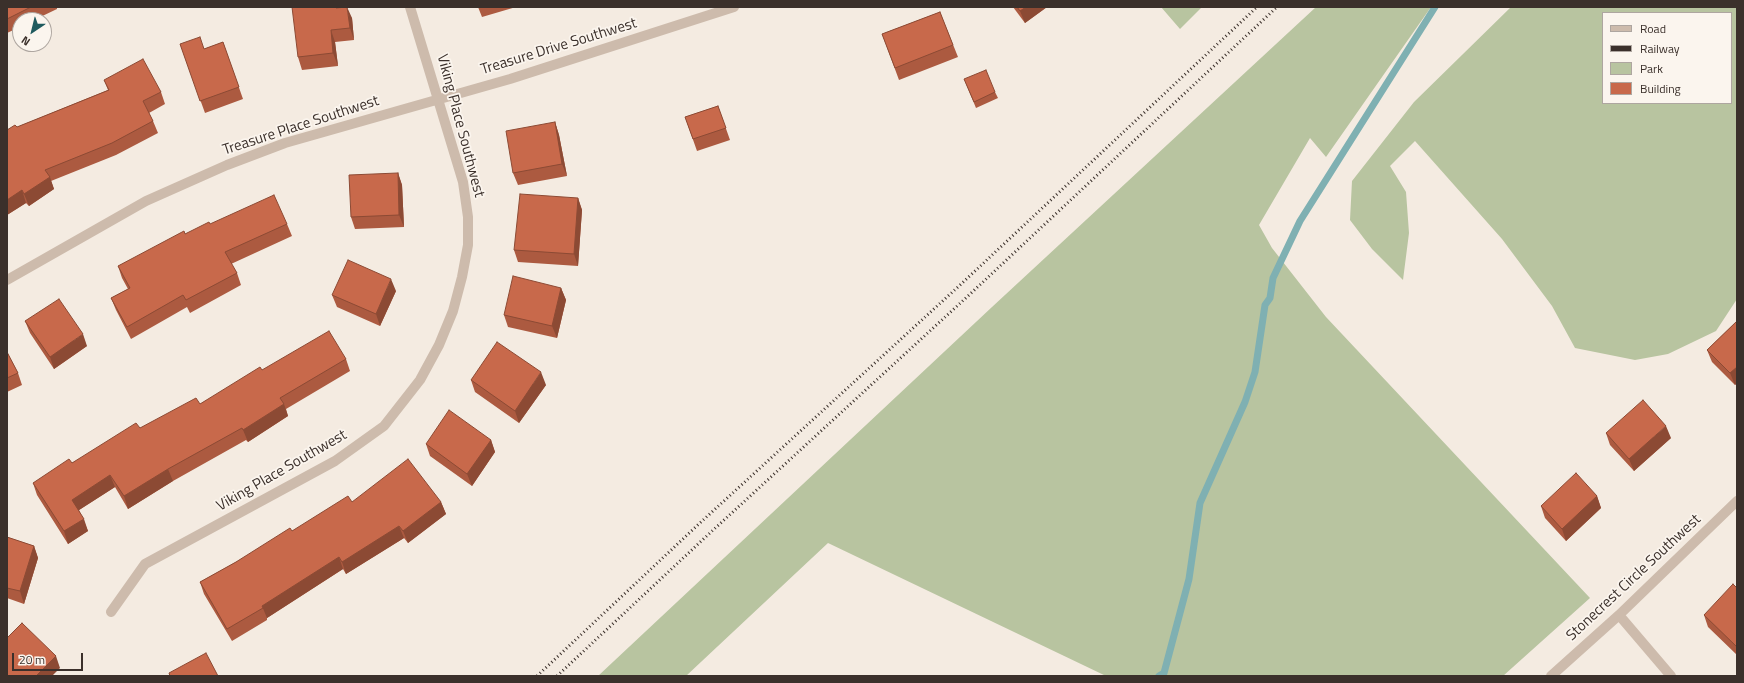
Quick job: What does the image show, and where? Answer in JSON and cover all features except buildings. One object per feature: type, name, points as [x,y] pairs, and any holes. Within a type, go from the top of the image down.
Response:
[{"type":"street","name":"Viking Place Southwest","points":[[111,612],[145,564],[335,461],[384,426],[420,380],[439,345],[453,311],[462,277],[468,245],[468,217],[463,182],[410,7]]},
{"type":"street","name":"Treasure Drive Southwest","points":[[438,99],[510,79],[734,7]]},
{"type":"street","name":"Treasure Place Southwest","points":[[7,280],[146,201],[227,165],[285,143],[438,99]]},
{"type":"street","name":"Stonecrest Circle Southwest","points":[[1551,676],[1619,615],[1737,502]]},
{"type":"street","points":[[1619,615],[1671,676]]},
{"type":"green space","points":[[1161,7],[1202,7],[1180,29]]},
{"type":"green space","points":[[1316,7],[1431,7],[1326,157],[1310,138],[1259,225],[1272,248],[1326,317],[1590,598],[1503,676],[1106,676],[828,543],[686,676],[598,676],[992,307]]},
{"type":"green space","points":[[1511,7],[1737,7],[1737,299],[1716,331],[1668,354],[1635,360],[1575,348],[1552,306],[1502,239],[1415,141],[1390,166],[1406,192],[1409,233],[1403,280],[1372,249],[1350,220],[1352,181],[1414,102]]},
{"type":"waterway","points":[[1159,676],[1164,673],[1189,579],[1200,503],[1245,402],[1255,372],[1265,305],[1270,298],[1273,278],[1300,221],[1435,7]]},
{"type":"railway","points":[[537,676],[701,522],[959,286],[1257,7]]},
{"type":"railway","points":[[557,676],[968,296],[1277,7]]}]
